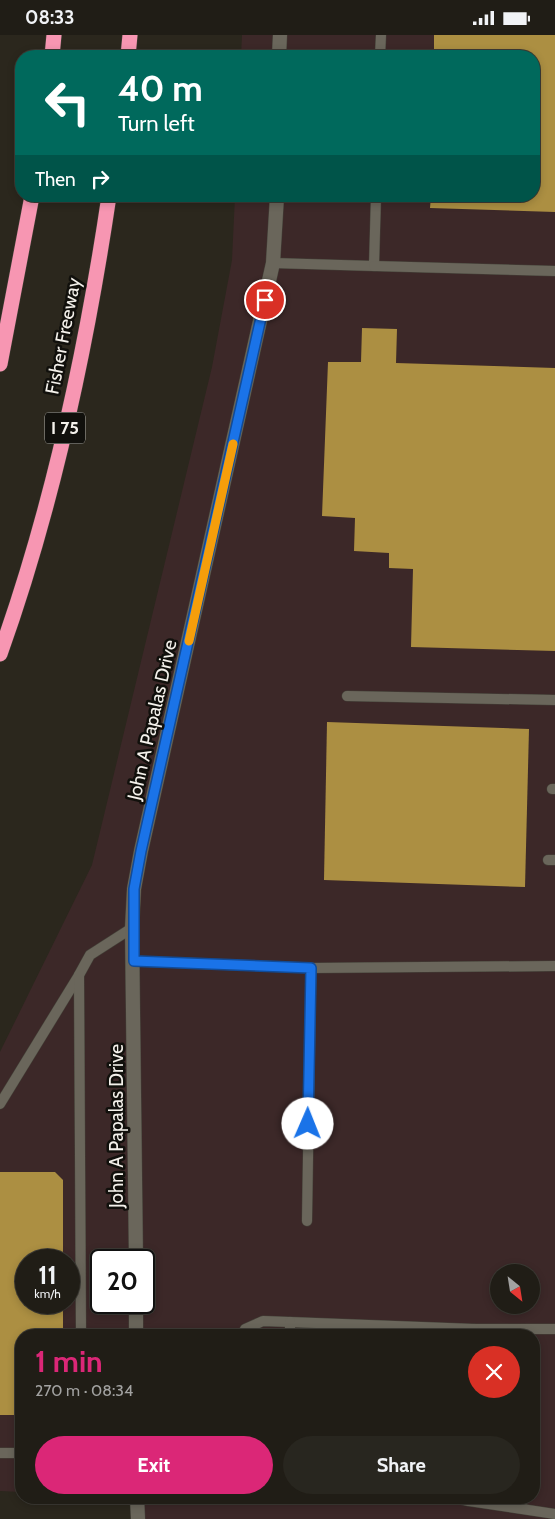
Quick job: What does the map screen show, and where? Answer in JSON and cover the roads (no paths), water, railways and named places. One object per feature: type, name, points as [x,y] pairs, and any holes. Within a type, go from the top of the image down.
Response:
[{"type":"highway","points":[[53,50],[54,35]]},
{"type":"highway","points":[[129,50],[130,35]]},
{"type":"highway","points":[[1,359],[31,202]]},
{"type":"highway","name":"Fisher Freeway","points":[[0,654],[38,536],[58,460],[81,359],[108,202]]},
{"type":"street","points":[[279,50],[280,35]]},
{"type":"street","name":"John A Papalas Drive","points":[[136,1249],[134,961],[132,928],[134,889],[273,263],[277,202]]},
{"type":"street","points":[[136,1314],[136,1329]]},
{"type":"street","points":[[138,1504],[138,1519]]},
{"type":"lane","points":[[380,50],[381,35]]},
{"type":"lane","points":[[374,266],[376,202]]},
{"type":"lane","points":[[273,263],[555,271]]},
{"type":"lane","points":[[346,695],[555,700]]},
{"type":"lane","points":[[0,1104],[90,955],[132,928]]},
{"type":"lane","points":[[134,961],[311,968],[555,967]]},
{"type":"lane","points":[[307,1221],[311,968]]},
{"type":"lane","points":[[79,975],[80,1329]]},
{"type":"lane","points":[[245,1329],[263,1321],[419,1329]]},
{"type":"lane","points":[[290,1322],[290,1329]]},
{"type":"lane","points":[[540,1330],[555,1329]]},
{"type":"lane","points":[[0,1453],[15,1453]]},
{"type":"lane","points":[[498,1504],[555,1514]]}]
